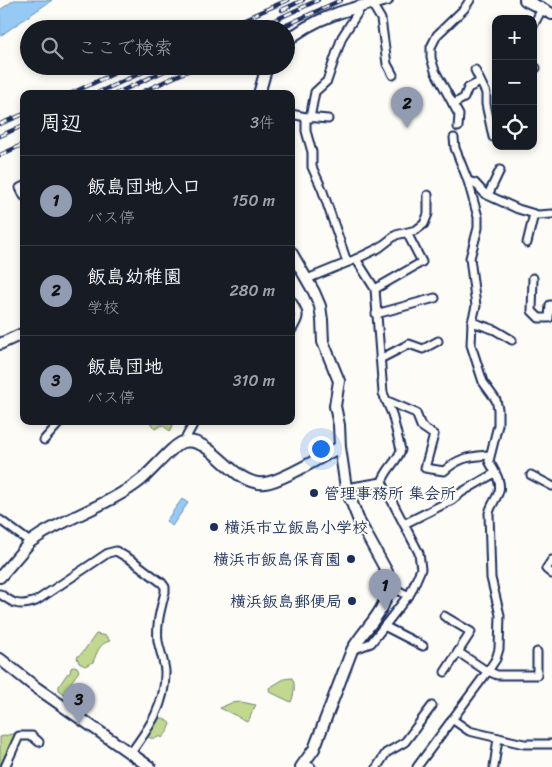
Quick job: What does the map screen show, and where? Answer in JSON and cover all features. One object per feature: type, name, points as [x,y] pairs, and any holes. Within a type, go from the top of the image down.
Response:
[{"type":"street","points":[[295,35],[312,23],[387,0]]},
{"type":"street","points":[[458,127],[459,115],[435,71],[431,58],[431,47],[436,35],[470,0]]},
{"type":"street","points":[[525,0],[552,14]]},
{"type":"street","points":[[367,5],[381,19],[387,64],[393,75]]},
{"type":"street","points":[[347,262],[322,189],[312,167],[312,152],[306,131],[315,92],[327,81],[340,42],[367,5]]},
{"type":"street","points":[[537,18],[542,9]]},
{"type":"street","points":[[475,70],[486,93],[486,104],[492,132]]},
{"type":"street","points":[[261,90],[265,75]]},
{"type":"street","points":[[453,104],[464,98],[468,88],[480,82]]},
{"type":"street","points":[[295,115],[328,119]]},
{"type":"street","points":[[417,767],[488,671],[496,659],[499,649],[500,615],[491,578],[489,513],[500,490],[499,481],[489,461],[498,425],[498,409],[496,400],[483,382],[471,345],[472,322],[476,306],[470,258],[478,228],[478,217],[468,181],[454,148],[454,138]]},
{"type":"street","points":[[488,195],[500,170]]},
{"type":"street","points":[[468,181],[475,183],[488,195],[534,214],[552,214]]},
{"type":"street","points":[[307,280],[379,248],[396,235],[416,230],[424,224],[428,214],[428,195]]},
{"type":"street","points":[[527,243],[534,214]]},
{"type":"street","points":[[375,289],[422,262],[407,232]]},
{"type":"street","points":[[295,259],[320,306],[323,342],[338,382],[335,406],[346,488],[359,521],[387,572],[388,585],[387,598],[382,609],[360,636],[352,650],[306,766]]},
{"type":"street","points":[[352,650],[371,643],[409,596],[417,582],[421,569],[419,554],[382,482],[384,474],[401,450],[392,414],[385,400],[375,289],[356,259]]},
{"type":"street","points":[[533,278],[532,310],[539,318],[549,318],[550,305],[552,305]]},
{"type":"street","points":[[376,314],[435,298]]},
{"type":"street","points":[[295,307],[299,319],[295,325]]},
{"type":"street","points":[[472,322],[495,330],[512,340]]},
{"type":"street","points":[[0,344],[20,335]]},
{"type":"street","points":[[380,358],[409,344],[423,349],[438,341]]},
{"type":"street","points":[[385,400],[416,413],[421,426],[434,435],[425,468],[444,471],[463,457],[489,455]]},
{"type":"street","points":[[44,440],[57,425]]},
{"type":"street","points":[[0,578],[30,542],[58,524],[127,490],[142,480],[176,445],[184,441],[193,425]]},
{"type":"street","points":[[184,441],[198,443],[244,479],[264,484],[276,480],[340,447]]},
{"type":"street","points":[[404,524],[452,500],[495,473]]},
{"type":"street","points":[[531,475],[552,486]]},
{"type":"street","points":[[346,488],[382,482]]},
{"type":"street","points":[[0,520],[30,542]]},
{"type":"street","points":[[0,594],[18,605],[36,601],[108,553],[116,551],[162,583],[165,587],[165,592],[158,622],[158,639],[165,670],[162,695],[156,717],[130,754]]},
{"type":"street","points":[[552,560],[546,570],[552,574]]},
{"type":"street","points":[[388,585],[409,596]]},
{"type":"street","points":[[444,616],[471,632],[445,672]]},
{"type":"street","points":[[384,626],[423,646]]},
{"type":"street","points":[[458,652],[497,675],[537,675],[537,652]]},
{"type":"street","points":[[0,659],[34,686],[150,767]]},
{"type":"street","points":[[377,767],[386,753],[406,742],[432,706]]},
{"type":"street","points":[[452,719],[469,731],[524,744],[552,744]]},
{"type":"street","points":[[5,767],[19,736],[32,736],[40,742]]},
{"type":"street","points":[[494,767],[498,738]]},
{"type":"green space","points":[[152,425],[162,425],[155,429]]},
{"type":"green space","points":[[162,425],[173,425],[170,431]]},
{"type":"green space","points":[[96,634],[106,636],[110,641],[101,646],[93,662],[85,666],[79,663],[77,657]]},
{"type":"green space","points":[[74,666],[79,671],[65,691],[65,695],[59,690],[59,686]]},
{"type":"green space","points":[[292,678],[294,690],[291,702],[270,692],[269,688],[284,679]]},
{"type":"green space","points":[[241,702],[256,705],[247,721],[220,708],[231,703]]},
{"type":"green space","points":[[160,718],[171,724],[168,731],[162,738],[160,736],[157,738],[148,737]]},
{"type":"green space","points":[[16,733],[2,767],[0,767],[0,737]]},
{"type":"water","points":[[14,0],[52,0],[23,20],[20,20],[20,22],[0,36],[0,10]]},
{"type":"water","points":[[182,499],[188,503],[172,526],[166,521]]},
{"type":"railway","points":[[242,20],[288,0]]},
{"type":"railway","points":[[282,10],[303,0]]},
{"type":"railway","points":[[275,20],[318,0]]},
{"type":"railway","points":[[295,21],[341,0]]},
{"type":"railway","points":[[79,90],[111,75]]},
{"type":"railway","points":[[104,90],[136,75]]},
{"type":"railway","points":[[124,90],[156,75]]},
{"type":"railway","points":[[147,90],[179,75]]},
{"type":"railway","points":[[0,124],[20,116]]},
{"type":"railway","points":[[0,136],[20,127]]},
{"type":"railway","points":[[0,155],[20,146]]},
{"type":"place","name":"飯島幼稚園","points":[[407,128]]},
{"type":"place","name":"管理事務所 集会所","points":[[314,493]]},
{"type":"place","name":"横浜市立飯島小学校","points":[[214,527]]},
{"type":"place","name":"横浜市飯島保育園","points":[[351,559]]},
{"type":"place","name":"横浜飯島郵便局","points":[[352,601]]},
{"type":"place","name":"飯島団地入口","points":[[385,610]]},
{"type":"place","name":"飯島団地","points":[[79,724]]}]
